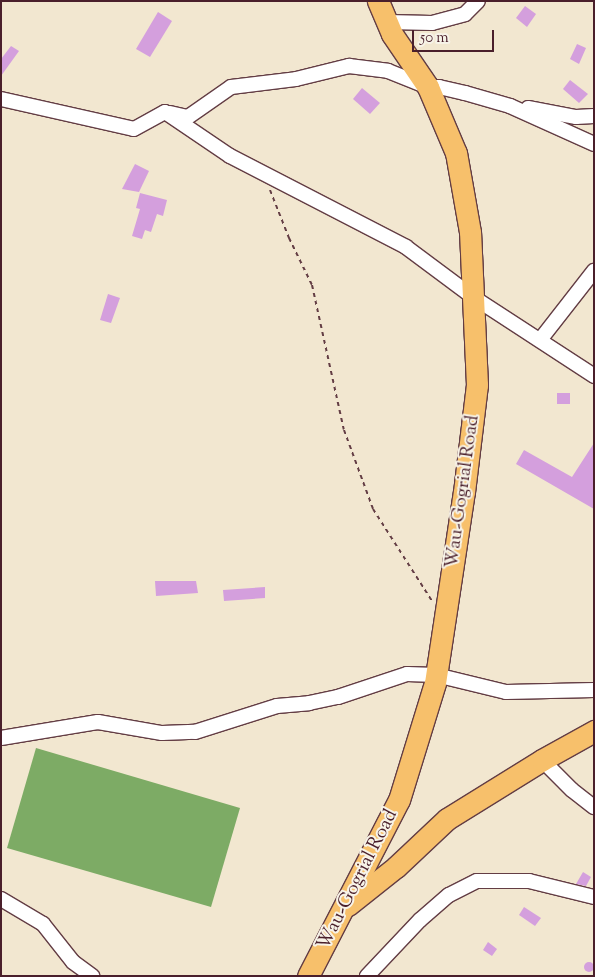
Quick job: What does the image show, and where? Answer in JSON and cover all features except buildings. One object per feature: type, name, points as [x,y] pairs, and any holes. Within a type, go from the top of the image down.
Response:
[{"type":"main road","name":"Wau-Gogrial Road","points":[[308,976],[399,800],[436,675],[446,621],[477,385],[470,232],[456,153],[428,87],[392,34],[378,1]]},
{"type":"main road","points":[[344,908],[396,867],[448,819],[542,760],[594,731]]},
{"type":"street","points":[[386,22],[432,23],[465,14],[478,1]]},
{"type":"street","points":[[1,99],[134,129],[165,112],[188,117],[231,87],[296,79],[349,66],[388,71],[428,87],[466,92],[510,106],[594,144]]},
{"type":"street","points":[[510,106],[576,117],[594,116]]},
{"type":"street","points":[[165,112],[230,156],[406,247],[473,297],[594,376]]},
{"type":"street","points":[[540,340],[594,271]]},
{"type":"street","points":[[1,738],[98,722],[162,733],[195,732],[277,706],[309,703],[338,697],[407,674],[436,675],[506,692],[594,690]]},
{"type":"street","points":[[542,760],[572,790],[594,807]]},
{"type":"street","points":[[367,976],[420,920],[449,895],[477,881],[529,881],[594,897]]},
{"type":"street","points":[[1,899],[43,924],[73,962],[92,976]]},
{"type":"path","points":[[263,172],[289,238],[312,284],[344,430],[373,509],[446,621]]},
{"type":"green space","points":[[36,748],[240,808],[211,907],[7,848]]}]
